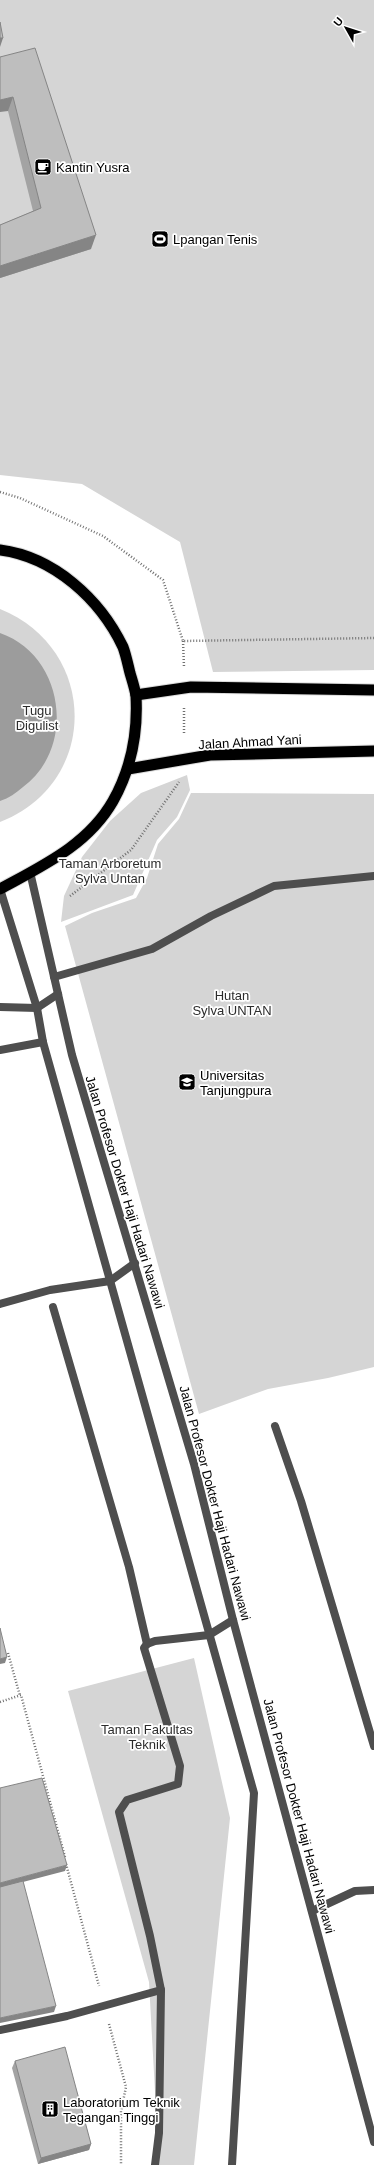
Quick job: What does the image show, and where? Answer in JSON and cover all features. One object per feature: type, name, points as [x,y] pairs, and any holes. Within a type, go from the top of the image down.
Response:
[{"type":"highway","points":[[0,550],[16,552],[61,573],[97,605],[123,647],[136,695],[136,732],[128,769],[112,802],[90,831],[62,855],[0,889]]},
{"type":"highway","points":[[136,695],[191,687],[374,690]]},
{"type":"highway","name":"Jalan Ahmad Yani","points":[[128,769],[210,755],[374,751]]},
{"type":"lane","name":"Jalan Profesor Dokter Haji Hadari Nawawi","points":[[30,872],[72,1055],[194,1464],[233,1620],[374,2142]]},
{"type":"lane","points":[[54,977],[152,949],[211,916],[274,886],[374,876]]},
{"type":"lane","points":[[0,889],[37,1008],[43,1042],[254,1793],[232,2165]]},
{"type":"lane","points":[[0,1007],[37,1008],[58,994]]},
{"type":"lane","points":[[0,1050],[43,1042]]},
{"type":"lane","points":[[0,1304],[50,1290],[110,1281],[135,1264]]},
{"type":"lane","points":[[53,1307],[129,1567],[147,1644]]},
{"type":"lane","points":[[276,1426],[301,1501],[374,1746]]},
{"type":"lane","points":[[155,2165],[159,2133],[161,1990],[150,1936],[119,1812],[127,1800],[178,1784],[180,1766],[144,1648],[147,1644],[155,1641],[209,1635],[233,1620]]},
{"type":"lane","points":[[312,1911],[355,1891],[374,1890]]},
{"type":"lane","points":[[0,2030],[67,2016],[161,1990]]},
{"type":"path","points":[[0,492],[20,498],[103,536],[163,580],[183,641],[184,669]]},
{"type":"path","points":[[183,641],[374,638]]},
{"type":"path","points":[[184,706],[184,734]]},
{"type":"path","points":[[70,896],[131,850],[182,777]]},
{"type":"path","points":[[8,1653],[126,2088],[121,2111],[122,2165]]},
{"type":"path","points":[[0,1702],[20,1696]]},
{"type":"green space","points":[[0,0],[374,0],[374,670],[213,672],[180,542],[82,484],[0,475]]},
{"type":"green space","name":"Tugu Digulist","points":[[0,609],[33,628],[56,654],[70,684],[75,716],[70,748],[56,778],[33,803],[0,822]]},
{"type":"green space","name":"Taman Arboretum Sylva Untan","points":[[187,775],[190,790],[177,817],[157,840],[133,895],[61,922],[64,896],[82,857],[110,821],[141,793]]},
{"type":"green space","name":"Hutan Sylva UNTAN","points":[[191,793],[374,794],[374,1367],[328,1378],[268,1389],[199,1414],[65,926],[92,913],[136,898],[147,878],[158,844],[179,819]]},
{"type":"green space","name":"Taman Fakultas Teknik","points":[[194,1658],[230,1818],[194,2165],[159,2165],[149,1982],[68,1691]]},
{"type":"shaded area","points":[[0,633],[22,644],[38,661],[50,681],[56,703],[56,726],[51,749],[40,770],[18,791],[0,801]]},
{"type":"building","points":[[0,22],[3,38],[0,38]]},
{"type":"building","name":"Kantin Yusra","points":[[35,48],[96,235],[0,266],[0,225],[41,208],[13,97],[0,100],[0,57]]},
{"type":"building","points":[[0,1628],[7,1657],[0,1659]]},
{"type":"building","points":[[42,1778],[67,1865],[0,1883],[0,1788]]},
{"type":"building","points":[[23,1881],[56,2006],[0,2018],[0,1887]]},
{"type":"building","name":"Laboratorium Teknik Tegangan Tinggi","points":[[65,2047],[91,2144],[41,2158],[15,2061]]},
{"type":"place","name":"Kantin Yusra","points":[[43,167]]},
{"type":"place","name":"Lpangan Tenis","points":[[160,239]]},
{"type":"place","name":"Universitas Tanjungpura","points":[[187,1082]]},
{"type":"place","name":"Laboratorium Teknik Tegangan Tinggi","points":[[50,2109]]}]
